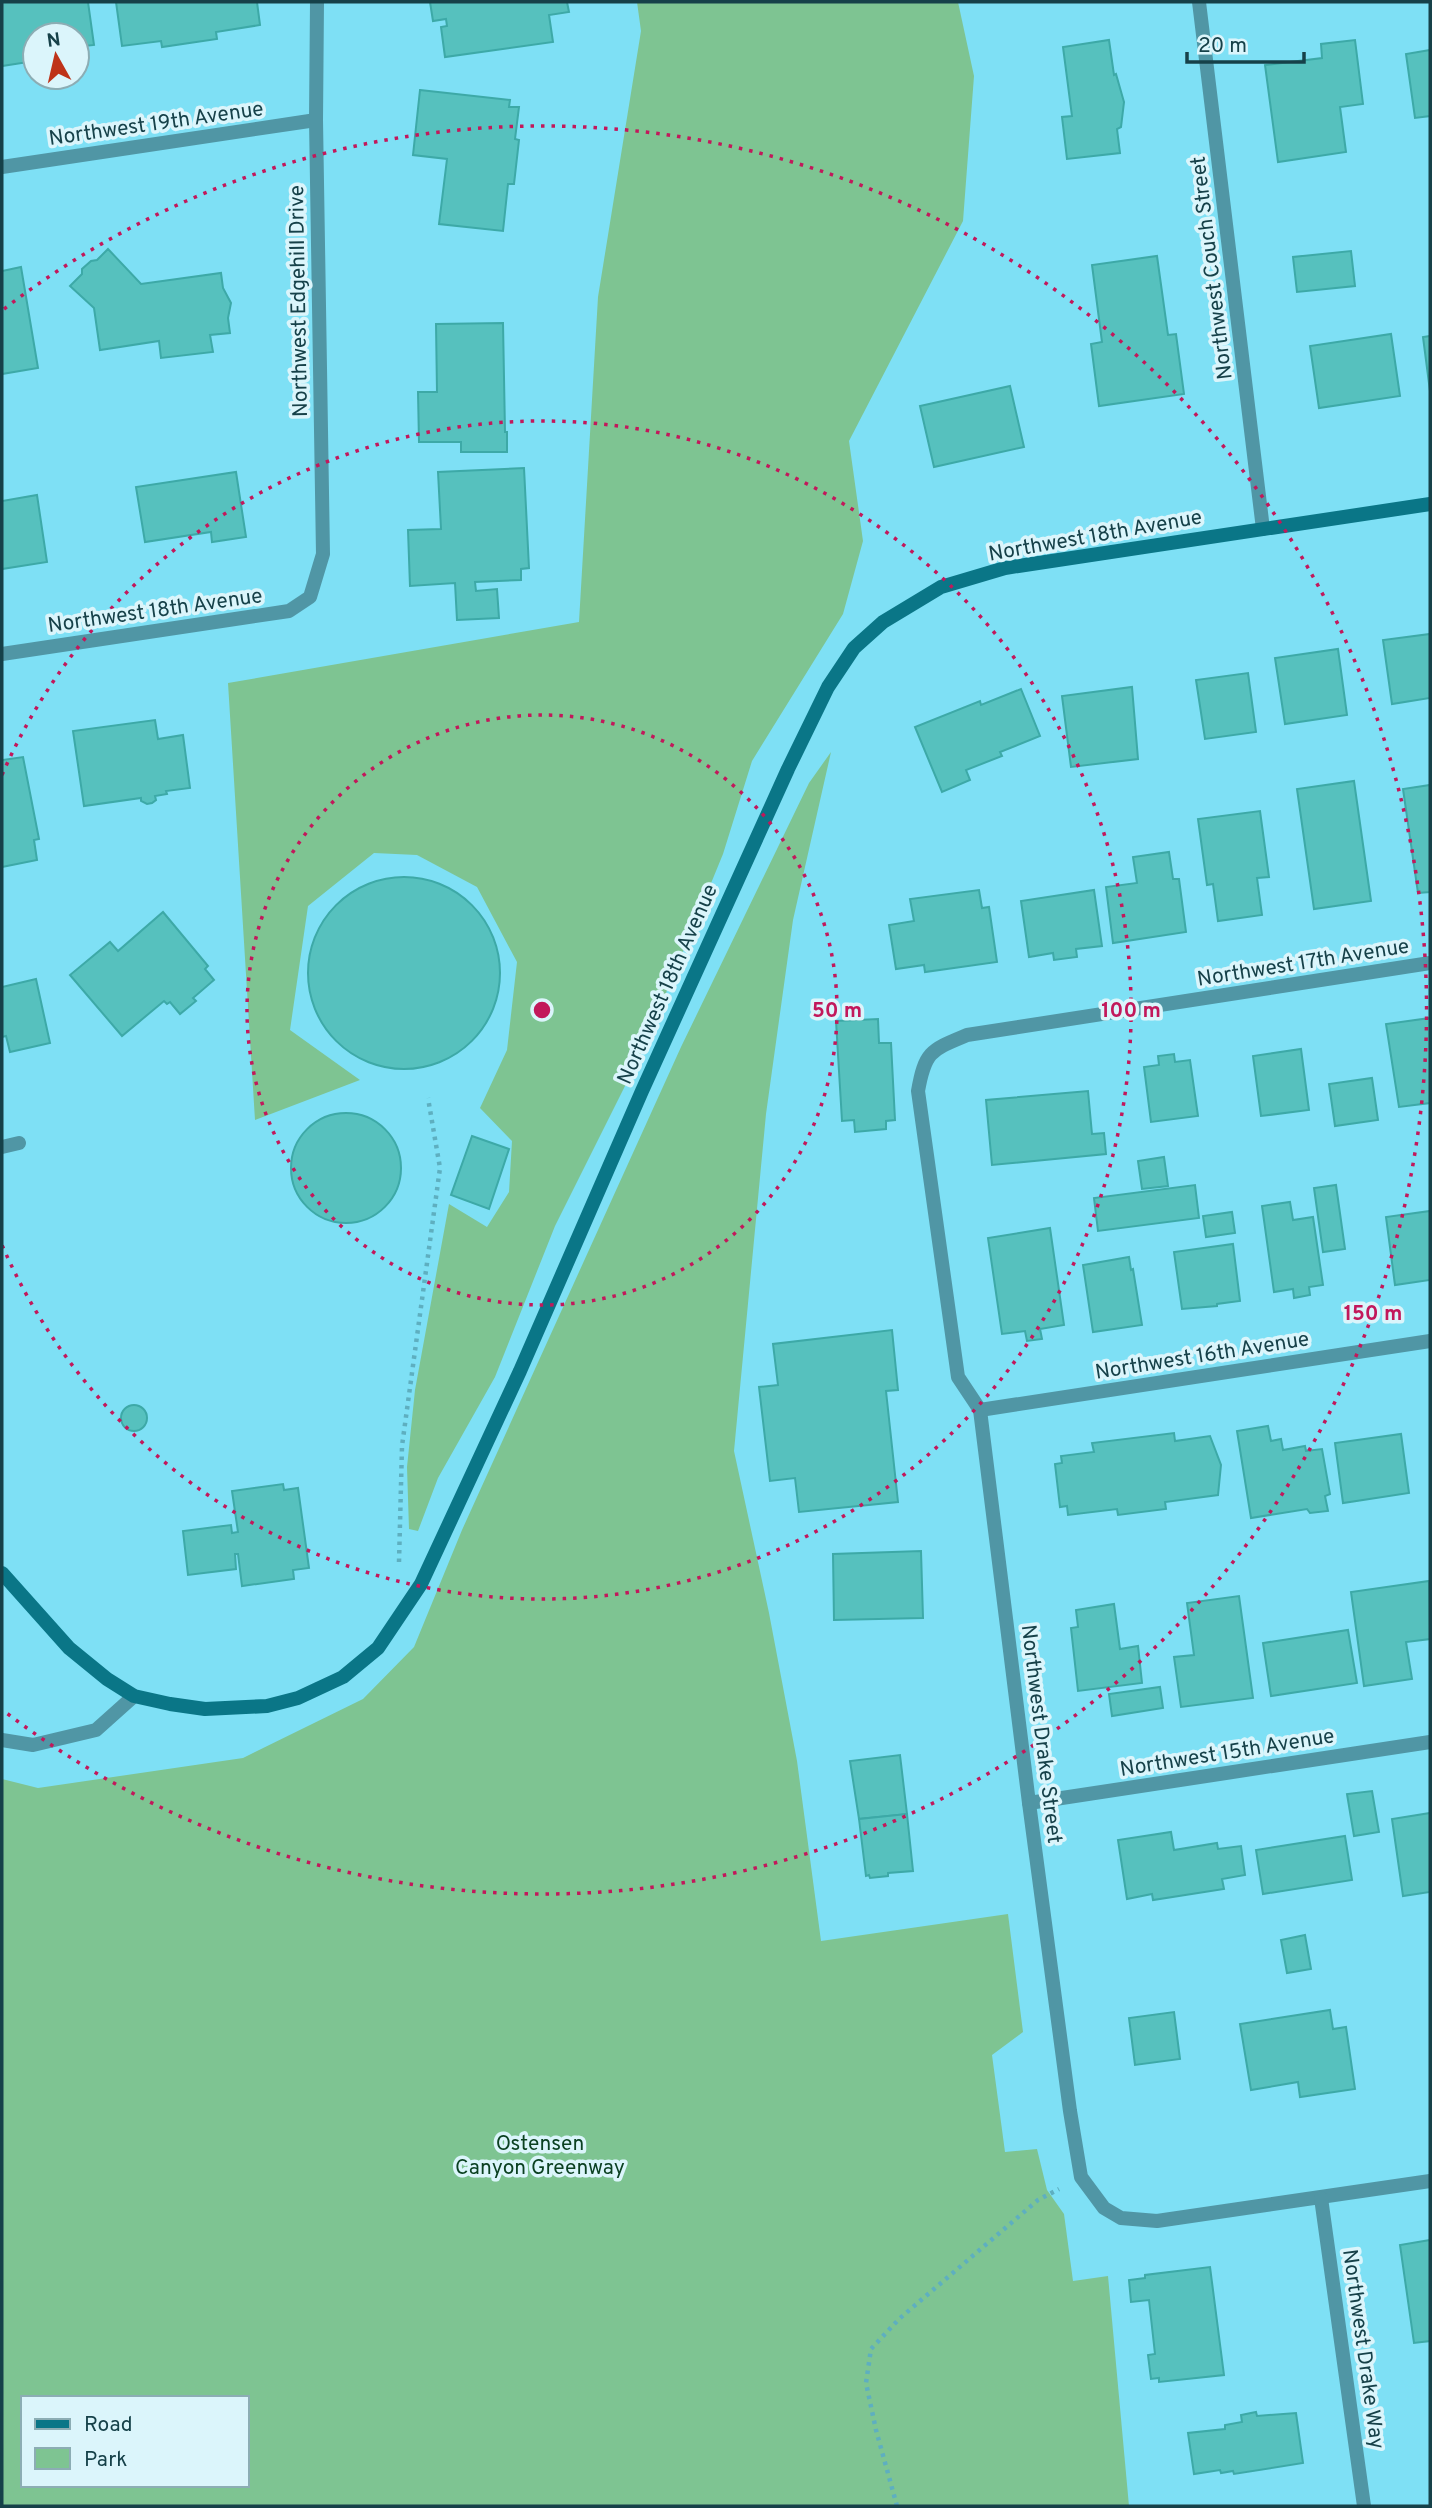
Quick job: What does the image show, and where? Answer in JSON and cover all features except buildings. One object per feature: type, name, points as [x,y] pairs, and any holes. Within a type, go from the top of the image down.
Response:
[{"type":"street","name":"Northwest Edgehill Drive","points":[[310,597],[323,554],[316,120],[317,2]]},
{"type":"street","name":"Northwest Couch Street","points":[[1199,2],[1263,529]]},
{"type":"street","name":"Northwest 19th Avenue","points":[[2,167],[316,120]]},
{"type":"street","name":"Northwest 18th Avenue","points":[[134,1696],[205,1709],[267,1706],[298,1698],[343,1677],[378,1648],[398,1619],[421,1584],[498,1418],[788,769],[828,687],[854,648],[883,622],[941,587],[993,571],[1430,504]]},
{"type":"street","name":"Northwest 18th Avenue","points":[[2,654],[289,611],[310,597]]},
{"type":"street","name":"Northwest 17th Avenue","points":[[936,1048],[967,1035],[1430,963]]},
{"type":"street","name":"Northwest Drake Street","points":[[936,1048],[923,1064],[918,1091],[958,1377],[980,1410],[1029,1803],[1081,2177],[1104,2208],[1121,2218],[1157,2221],[1430,2181]]},
{"type":"street","points":[[2,1147],[19,1143]]},
{"type":"street","name":"Northwest 16th Avenue","points":[[980,1410],[1430,1341]]},
{"type":"street","points":[[2,1573],[69,1648],[107,1679],[134,1696],[96,1730],[33,1745],[2,1740]]},
{"type":"street","name":"Northwest 15th Avenue","points":[[1029,1803],[1430,1742]]},
{"type":"street","name":"Northwest Drake Way","points":[[1321,2198],[1364,2506]]},
{"type":"path","points":[[399,1566],[402,1446],[440,1168],[428,1098]]},
{"type":"path","points":[[897,2506],[866,2383],[871,2349],[899,2319],[1038,2200],[1081,2177]]},
{"type":"green space","points":[[637,2],[958,2],[974,76],[963,221],[849,441],[863,541],[843,614],[752,761],[723,854],[641,1054],[555,1226],[495,1377],[438,1478],[418,1531],[409,1529],[407,1467],[415,1390],[449,1204],[487,1227],[509,1192],[512,1141],[480,1108],[507,1050],[517,962],[477,887],[417,855],[374,853],[308,906],[290,1030],[360,1080],[255,1120],[228,683],[579,622],[598,297],[641,31]]},
{"type":"green space","name":"Ostensen Canyon Greenway","points":[[831,752],[793,920],[766,1114],[734,1451],[797,1761],[821,1941],[1008,1914],[1023,2032],[992,2055],[1005,2152],[1037,2149],[1047,2190],[1064,2214],[1073,2281],[1108,2276],[1129,2506],[2,2506],[2,1779],[38,1788],[243,1758],[363,1699],[414,1647],[462,1530],[681,1047],[809,783]]}]
